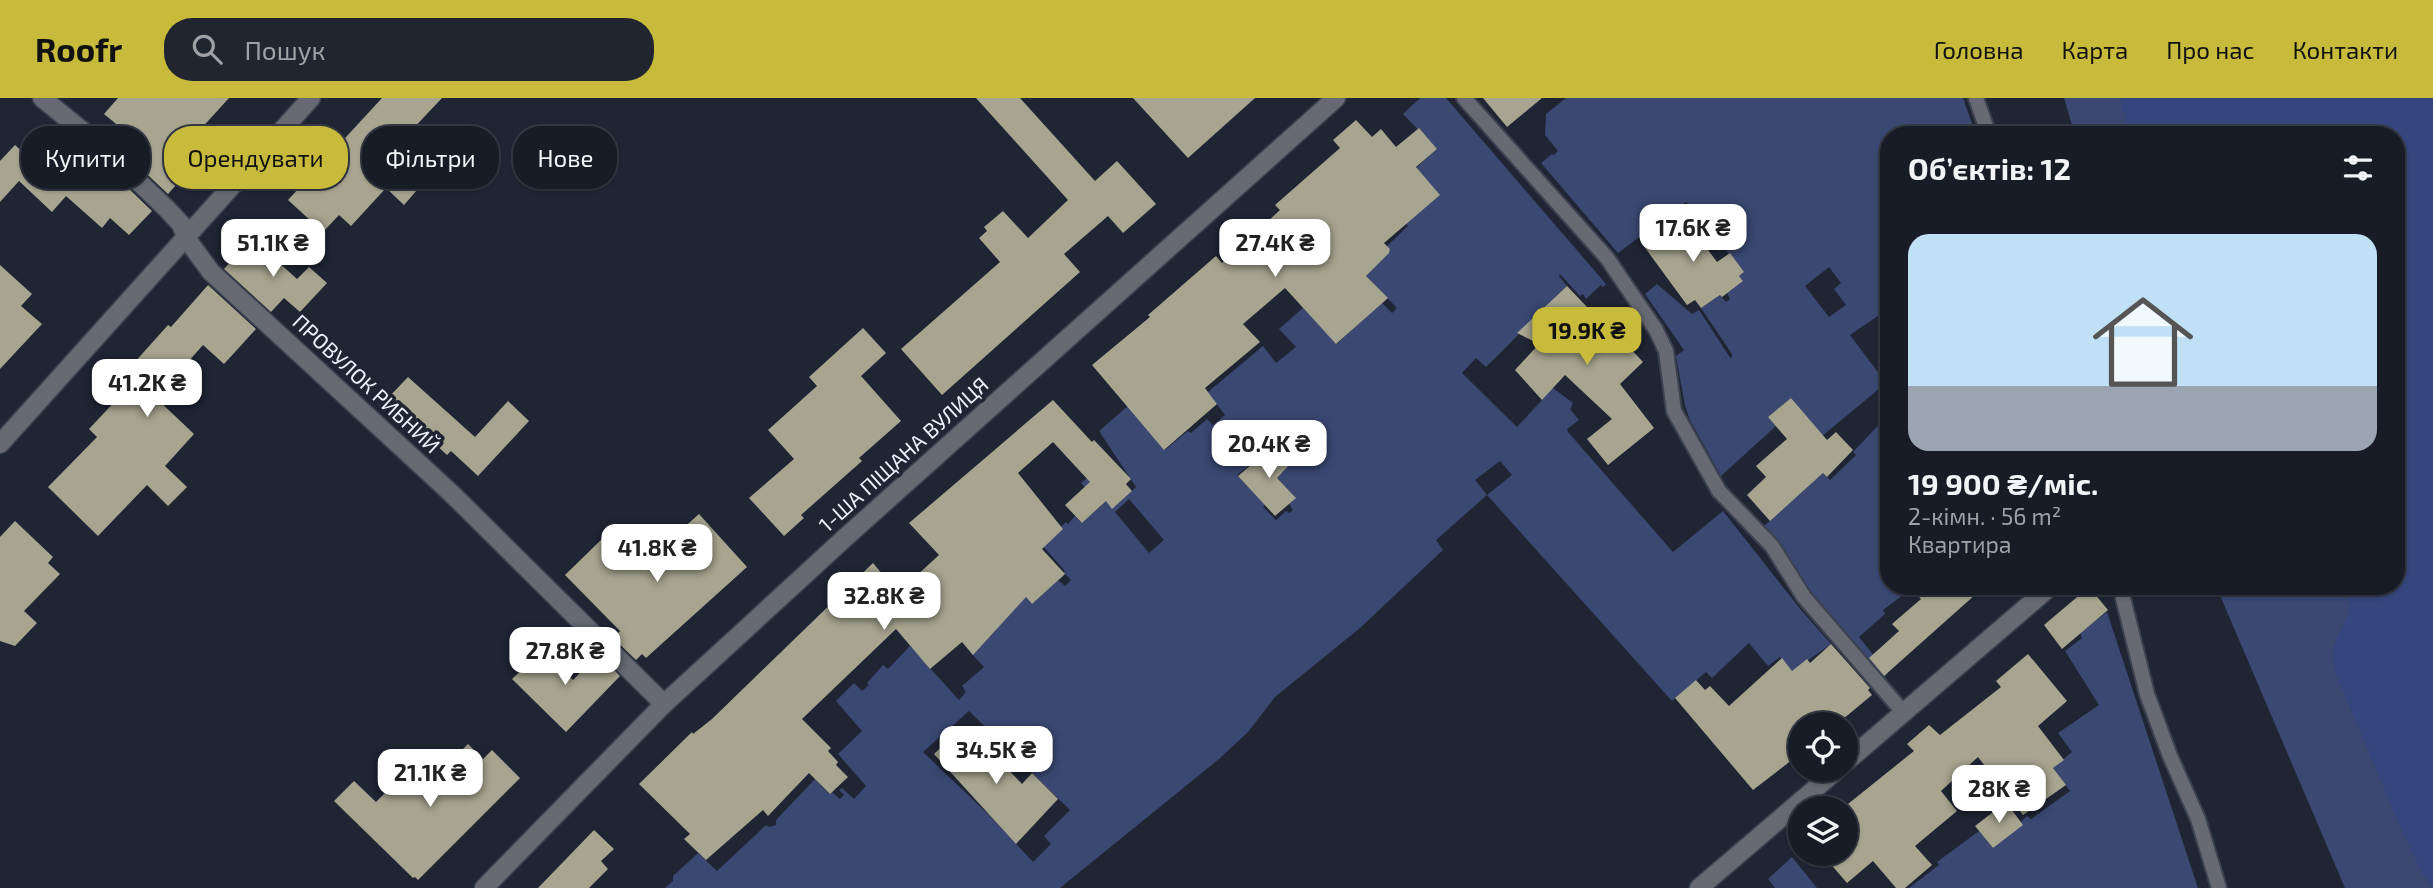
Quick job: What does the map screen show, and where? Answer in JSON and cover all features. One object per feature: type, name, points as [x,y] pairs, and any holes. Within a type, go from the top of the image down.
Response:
[{"type":"street","name":"ПРОВУЛОК РИБНИЙ","points":[[42,98],[101,146],[167,209],[181,224],[186,238],[211,272],[451,493],[664,704]]},
{"type":"street","points":[[0,444],[311,98]]},
{"type":"street","name":"1-ША ПІЩАНА ВУЛИЦЯ","points":[[484,888],[664,704],[847,536],[1336,98]]},
{"type":"street","points":[[1858,752],[2041,595]]},
{"type":"street","points":[[1699,888],[1823,782]]},
{"type":"lane","points":[[1464,98],[1607,258],[1656,330],[1666,351],[1674,411],[1719,491],[1772,545],[1804,597],[1904,713]]},
{"type":"lane","points":[[1976,98],[1986,126]]},
{"type":"lane","points":[[2122,595],[2147,694],[2170,756],[2198,819],[2219,888]]},
{"type":"shaded area","points":[[1420,98],[1446,98],[1606,284],[1603,287],[1601,285],[1586,299],[1560,274],[1567,286],[1486,367],[1476,358],[1462,373],[1517,427],[1553,388],[1573,403],[1570,409],[1579,420],[1567,429],[1568,432],[1673,552],[1723,511],[1831,644],[1780,680],[1786,664],[1780,657],[1768,666],[1749,643],[1712,678],[1706,672],[1672,701],[1487,495],[1436,540],[1443,550],[1360,628],[1275,697],[1248,732],[1219,759],[1060,888],[665,888],[673,881],[673,876],[698,853],[717,871],[766,825],[776,825],[776,820],[815,779],[829,794],[832,792],[840,799],[844,795],[839,790],[842,788],[854,799],[866,786],[838,754],[862,731],[836,701],[854,683],[862,691],[883,665],[888,669],[910,646],[959,700],[966,692],[962,686],[984,667],[970,652],[991,636],[1023,594],[1032,604],[1058,580],[1065,586],[1071,580],[1065,574],[1060,579],[1058,577],[1065,571],[1042,545],[1075,516],[1082,523],[1101,506],[1081,483],[1087,478],[1114,507],[1136,487],[1099,431],[1128,406],[1165,450],[1207,419],[1213,425],[1225,415],[1208,392],[1263,346],[1276,363],[1296,347],[1279,329],[1303,308],[1337,344],[1361,321],[1370,291],[1392,313],[1397,308],[1361,271],[1387,252],[1390,249],[1387,246],[1408,226],[1395,211],[1418,170],[1417,167],[1437,149],[1403,114]],"holes":[[[1276,445],[1292,461],[1277,478],[1295,497],[1289,504],[1293,510],[1289,513],[1286,511],[1276,520],[1263,507],[1273,497],[1248,487],[1237,475]],[[1500,461],[1512,475],[1487,495],[1475,480]],[[1129,499],[1164,540],[1149,553],[1115,512]],[[969,711],[1070,810],[1044,836],[1051,844],[1033,862],[989,815],[923,752]]]},
{"type":"shaded area","points":[[1566,98],[1963,98],[1973,126],[1880,126],[1880,314],[1850,335],[1880,375],[1880,388],[1821,437],[1791,398],[1768,417],[1776,426],[1721,476],[1685,406],[1676,356],[1684,350],[1645,294],[1657,284],[1692,314],[1699,310],[1731,359],[1732,354],[1701,308],[1720,295],[1726,302],[1730,299],[1727,293],[1743,281],[1739,276],[1744,272],[1686,202],[1618,253],[1541,163],[1558,151],[1545,135],[1546,114]],"holes":[[[1829,267],[1841,283],[1834,289],[1846,305],[1829,317],[1805,286]]]},
{"type":"shaded area","points":[[2064,98],[2433,98],[2433,888],[2345,888],[2220,595],[2405,595],[2405,126],[2072,126]]},
{"type":"shaded area","points":[[2120,98],[2433,98],[2433,888],[2422,873],[2400,826],[2336,674],[2333,657],[2335,643],[2349,610],[2346,595],[2405,595],[2405,126],[2128,126]]},
{"type":"shaded area","points":[[1880,423],[1880,595],[1903,595],[1883,610],[1885,614],[1859,637],[1888,673],[1881,680],[1826,615],[1764,526],[1823,473],[1830,480],[1856,455],[1853,452]]},
{"type":"shaded area","points":[[2107,612],[2198,888],[1909,888],[1939,865],[1937,862],[1979,831],[1993,848],[2027,816],[2031,819],[2070,791],[2053,768],[2072,752],[2058,733],[2099,705],[2065,651],[2082,638],[2080,633]]},
{"type":"shaded area","points":[[1788,861],[1788,866],[1799,866],[1817,888],[1775,888],[1768,879]]},
{"type":"building","points":[[118,98],[229,98],[204,126],[164,126],[164,189],[172,189],[168,194],[150,177],[150,126],[119,126],[104,114]]},
{"type":"building","points":[[382,98],[442,98],[416,126],[362,126],[362,189],[385,189],[351,226],[339,215],[323,232],[288,200],[298,189],[348,189],[348,135]]},
{"type":"building","points":[[976,98],[1020,98],[1095,181],[1117,161],[1156,204],[1123,233],[1108,216],[1064,254],[1080,272],[942,395],[901,349],[1000,262],[979,238],[987,231],[984,227],[1003,211],[1028,238],[1068,200]]},
{"type":"building","points":[[1133,98],[1255,98],[1188,158]]},
{"type":"building","points":[[1483,98],[1542,98],[1507,127]]},
{"type":"building","points":[[1356,120],[1372,137],[1381,129],[1396,147],[1419,128],[1437,149],[1416,167],[1440,195],[1384,243],[1390,249],[1389,253],[1366,276],[1388,298],[1336,344],[1285,288],[1243,324],[1260,342],[1205,388],[1217,404],[1164,450],[1092,365],[1150,317],[1148,315],[1216,256],[1222,263],[1280,210],[1275,205],[1340,148],[1333,140]]},
{"type":"building","points":[[15,145],[21,150],[21,183],[19,181],[0,202],[0,161]]},
{"type":"building","points":[[28,189],[129,189],[152,211],[129,235],[110,218],[102,228],[66,196],[52,212]]},
{"type":"building","points":[[387,189],[418,189],[404,205]]},
{"type":"building","points":[[1682,215],[1717,262],[1730,253],[1744,272],[1739,276],[1743,281],[1722,297],[1720,295],[1701,308],[1695,300],[1687,305],[1643,245]]},
{"type":"building","points":[[252,238],[297,279],[309,267],[327,283],[300,312],[284,298],[271,312],[224,269]]},
{"type":"building","points":[[0,265],[32,294],[21,306],[42,324],[0,369]]},
{"type":"building","points":[[208,285],[256,329],[224,364],[203,345],[156,398],[194,434],[165,466],[187,487],[168,506],[147,485],[98,536],[48,487],[97,437],[89,429],[134,381],[125,373]]},
{"type":"building","points":[[1567,286],[1605,326],[1617,315],[1637,337],[1628,346],[1643,362],[1620,384],[1654,428],[1608,465],[1587,439],[1612,419],[1565,375],[1542,400],[1515,370],[1539,344],[1517,333]]},
{"type":"building","points":[[863,328],[886,353],[861,376],[901,421],[859,458],[862,461],[801,515],[804,518],[784,536],[749,498],[794,459],[768,430],[817,386],[809,377]]},
{"type":"building","points":[[408,377],[475,437],[508,401],[529,421],[478,476],[451,451],[447,455],[387,399]]},
{"type":"building","points":[[1791,398],[1827,440],[1836,432],[1853,450],[1827,477],[1823,473],[1770,521],[1747,495],[1766,477],[1756,466],[1787,439],[1768,417]]},
{"type":"building","points":[[1053,400],[1131,479],[1126,484],[1132,491],[1112,509],[1106,501],[1082,523],[1065,505],[1090,482],[1053,442],[1018,473],[1063,529],[1042,549],[1065,574],[1032,604],[1026,597],[973,655],[962,642],[930,669],[896,629],[802,719],[831,748],[828,751],[838,762],[836,765],[848,777],[830,794],[809,773],[768,816],[763,810],[706,860],[684,839],[690,834],[639,784],[692,732],[693,734],[712,719],[873,563],[889,582],[894,578],[903,588],[939,555],[909,523]]},
{"type":"building","points":[[1276,444],[1292,462],[1277,478],[1296,498],[1275,516],[1238,476]]},
{"type":"building","points":[[699,514],[747,567],[646,658],[642,654],[636,660],[613,638],[620,631],[565,575],[602,539],[624,564],[662,529],[671,539]]},
{"type":"building","points":[[15,521],[53,557],[48,563],[60,574],[24,611],[37,623],[15,646],[0,641],[0,537]]},
{"type":"building","points":[[1917,595],[1975,595],[1884,676],[1869,658],[1899,631],[1892,624],[1921,599]]},
{"type":"building","points":[[2080,595],[2096,595],[2108,610],[2062,649],[2044,625]]},
{"type":"building","points":[[1831,644],[1870,688],[1868,690],[1872,695],[1851,712],[1788,712],[1788,763],[1753,790],[1675,698],[1696,680],[1705,690],[1710,686],[1729,706],[1782,658],[1792,671],[1807,659],[1810,663]]},
{"type":"building","points":[[542,650],[573,680],[598,654],[620,676],[566,732],[512,679]]},
{"type":"building","points":[[2028,654],[2067,701],[2038,726],[2064,760],[2053,768],[2066,785],[2023,815],[1978,757],[1941,791],[1957,811],[1915,846],[1932,865],[1905,888],[1896,888],[1873,861],[1847,883],[1832,866],[1858,866],[1858,796],[1914,751],[1907,744],[1929,725],[1940,735],[2001,687],[1996,681]]},
{"type":"building","points":[[958,731],[970,744],[977,737],[1022,784],[1032,773],[1058,799],[1016,844],[934,754]]},
{"type":"building","points":[[468,744],[483,759],[492,750],[520,778],[418,880],[334,801],[354,781],[376,802],[409,769],[426,786]]},
{"type":"building","points":[[2006,802],[2023,825],[1993,848],[1975,826]]},
{"type":"building","points":[[594,830],[614,849],[601,861],[608,869],[589,888],[538,888]]}]
